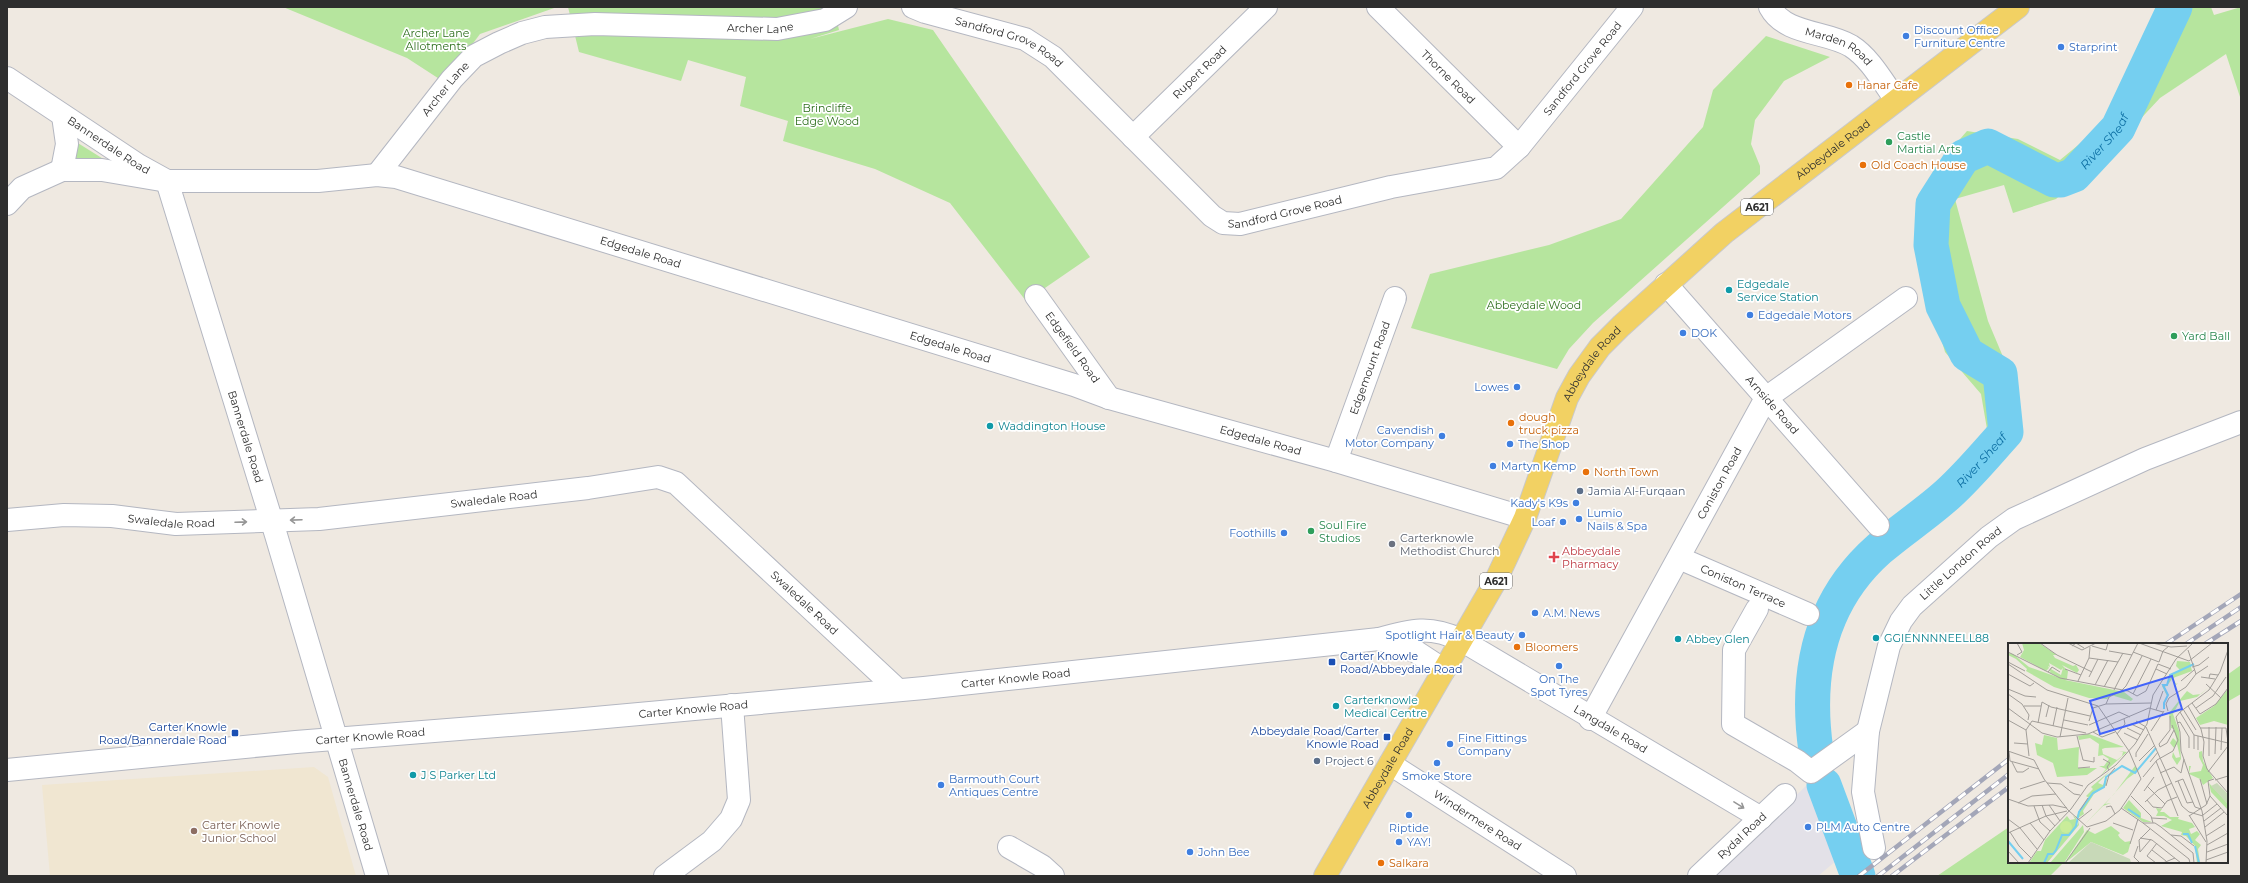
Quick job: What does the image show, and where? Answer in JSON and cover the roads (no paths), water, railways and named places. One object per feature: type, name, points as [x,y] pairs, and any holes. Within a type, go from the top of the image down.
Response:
[{"type":"main road","name":"Abbeydale Road","points":[[1324,876],[1496,580],[1524,518],[1567,398],[1600,347],[1666,284],[1775,192],[2018,7]]},
{"type":"street","name":"Archer Lane","points":[[377,175],[452,79],[474,56],[522,33],[545,27],[595,24],[777,29],[825,20],[846,7]]},
{"type":"street","name":"Sandford Grove Road","points":[[913,7],[925,12],[1025,39],[1053,57],[1212,216],[1223,223],[1240,224],[1391,187],[1496,168],[1519,146],[1632,7]]},
{"type":"street","name":"Rupert Road","points":[[1133,137],[1266,7]]},
{"type":"street","name":"Thorne Road","points":[[1378,7],[1519,146]]},
{"type":"street","name":"Marden Road","points":[[1770,7],[1778,18],[1786,24],[1851,46],[1866,60],[1896,100]]},
{"type":"street","name":"Bannerdale Road","points":[[7,78],[138,165],[167,181],[272,521],[377,876]]},
{"type":"street","points":[[62,170],[67,144],[63,116]]},
{"type":"street","points":[[7,204],[22,188],[62,170],[102,170],[167,181],[318,181],[377,175]]},
{"type":"street","name":"Edgedale Road","points":[[377,175],[403,179],[1074,385],[1109,398],[1336,461],[1524,518]]},
{"type":"street","name":"Arnside Road","points":[[1666,284],[1878,525]]},
{"type":"street","name":"Edgefield Road","points":[[1036,296],[1109,398]]},
{"type":"street","name":"Edgemount Road","points":[[1336,461],[1395,298]]},
{"type":"street","name":"Coniston Road","points":[[1590,719],[1766,398],[1906,298]]},
{"type":"street","name":"Little London Road","points":[[1874,848],[1863,792],[1868,731],[1882,667],[1889,646],[1901,621],[1912,606],[1989,537],[2014,519],[2138,462],[2203,435],[2241,422]]},
{"type":"street","name":"Swaledale Road","points":[[7,520],[64,515],[112,516],[176,524],[319,519],[588,488],[658,477],[676,482],[898,690]]},
{"type":"street","name":"Coniston Terrace","points":[[1679,558],[1808,614]]},
{"type":"street","points":[[1757,609],[1734,650],[1733,724],[1797,761],[1811,772],[1868,731]]},
{"type":"street","name":"Carter Knowle Road","points":[[7,770],[337,739],[898,690],[1379,638],[1407,631],[1436,630],[1461,640]]},
{"type":"street","name":"Carter Knowle Road","points":[[1379,638],[1415,652],[1444,670]]},
{"type":"street","name":"Langdale Road","points":[[1461,640],[1590,719],[1761,818]]},
{"type":"street","points":[[665,876],[712,841],[731,820],[739,800],[732,705]]},
{"type":"street","name":"Windermere Road","points":[[1390,764],[1565,876]]},
{"type":"street","name":"Rydal Road","points":[[1699,876],[1785,795]]},
{"type":"street","points":[[1010,847],[1042,866],[1052,876]]},
{"type":"waterway","name":"River Sheaf","points":[[1816,751],[1813,722],[1815,667],[1821,641],[1830,616],[1842,592],[1859,570],[1879,549],[1956,487],[2006,432],[2000,374],[1967,354],[1943,306],[1931,245],[1933,204],[1963,157],[1988,146],[2054,180],[2061,180],[2074,175],[2118,128],[2175,7]]},
{"type":"waterway","name":"River Sheaf","points":[[1824,785],[1858,876]]},
{"type":"railway","points":[[2168,643],[2241,594]]},
{"type":"railway","points":[[2187,643],[2241,607]]},
{"type":"railway","points":[[2207,643],[2241,621]]},
{"type":"railway","points":[[1859,876],[2008,760]]},
{"type":"railway","points":[[1878,876],[2008,775]]},
{"type":"railway","points":[[1892,876],[2008,788]]},
{"type":"place","name":"Discount Office Furniture Centre","points":[[1906,36]]},
{"type":"place","name":"Starprint","points":[[2061,47]]},
{"type":"place","name":"Hanar Cafe","points":[[1849,85]]},
{"type":"place","name":"Castle Martial Arts","points":[[1889,142]]},
{"type":"place","name":"Old Coach House","points":[[1863,165]]},
{"type":"place","name":"Edgedale Service Station","points":[[1729,290]]},
{"type":"place","name":"Edgedale Motors","points":[[1750,315]]},
{"type":"place","name":"DOK","points":[[1683,333]]},
{"type":"place","name":"Yard Ball","points":[[2174,336]]},
{"type":"place","name":"Lowes","points":[[1517,387]]},
{"type":"place","name":"dough truck pizza","points":[[1511,423]]},
{"type":"place","name":"Waddington House","points":[[990,426]]},
{"type":"place","name":"Cavendish Motor Company","points":[[1442,436]]},
{"type":"place","name":"The Shop","points":[[1510,444]]},
{"type":"place","name":"Martyn Kemp","points":[[1493,466]]},
{"type":"place","name":"North Town","points":[[1586,472]]},
{"type":"place","name":"Jamia Al-Furqaan","points":[[1580,491]]},
{"type":"place","name":"Kady's K9s","points":[[1576,503]]},
{"type":"place","name":"Lumio Nails & Spa","points":[[1579,519]]},
{"type":"place","name":"Loaf","points":[[1563,522]]},
{"type":"place","name":"Soul Fire Studios","points":[[1311,531]]},
{"type":"place","name":"Foothills","points":[[1284,533]]},
{"type":"place","name":"Carterknowle Methodist Church","points":[[1392,544]]},
{"type":"place","name":"Abbeydale Pharmacy","points":[[1554,557]]},
{"type":"place","name":"A.M. News","points":[[1535,613]]},
{"type":"place","name":"Spotlight Hair & Beauty","points":[[1522,635]]},
{"type":"place","name":"GGIENNNNEELL88","points":[[1876,638]]},
{"type":"place","name":"Abbey Glen","points":[[1678,639]]},
{"type":"place","name":"Bloomers","points":[[1517,647]]},
{"type":"place","name":"Carter Knowle Road/Abbeydale Road","points":[[1332,662]]},
{"type":"place","name":"On The Spot Tyres","points":[[1559,666]]},
{"type":"place","name":"Carterknowle Medical Centre","points":[[1336,706]]},
{"type":"place","name":"Carter Knowle Road/Bannerdale Road","points":[[235,733]]},
{"type":"place","name":"Abbeydale Road/Carter Knowle Road","points":[[1387,737]]},
{"type":"place","name":"Fine Fittings Company","points":[[1450,744]]},
{"type":"place","name":"Project 6","points":[[1317,761]]},
{"type":"place","name":"Smoke Store","points":[[1437,763]]},
{"type":"place","name":"J S Parker Ltd","points":[[413,775]]},
{"type":"place","name":"Barmouth Court Antiques Centre","points":[[941,785]]},
{"type":"place","name":"Riptide","points":[[1409,815]]},
{"type":"place","name":"PLM Auto Centre","points":[[1808,827]]},
{"type":"place","name":"Carter Knowle Junior School","points":[[194,831]]},
{"type":"place","name":"YAY!","points":[[1399,842]]},
{"type":"place","name":"John Bee","points":[[1190,852]]},
{"type":"place","name":"Salkara","points":[[1381,863]]},
{"type":"park label","name":"Archer Lane Allotments","points":[[436,39]]},
{"type":"park label","name":"Brincliffe Edge Wood","points":[[827,114]]},
{"type":"park label","name":"Abbeydale Wood","points":[[1534,305]]}]
